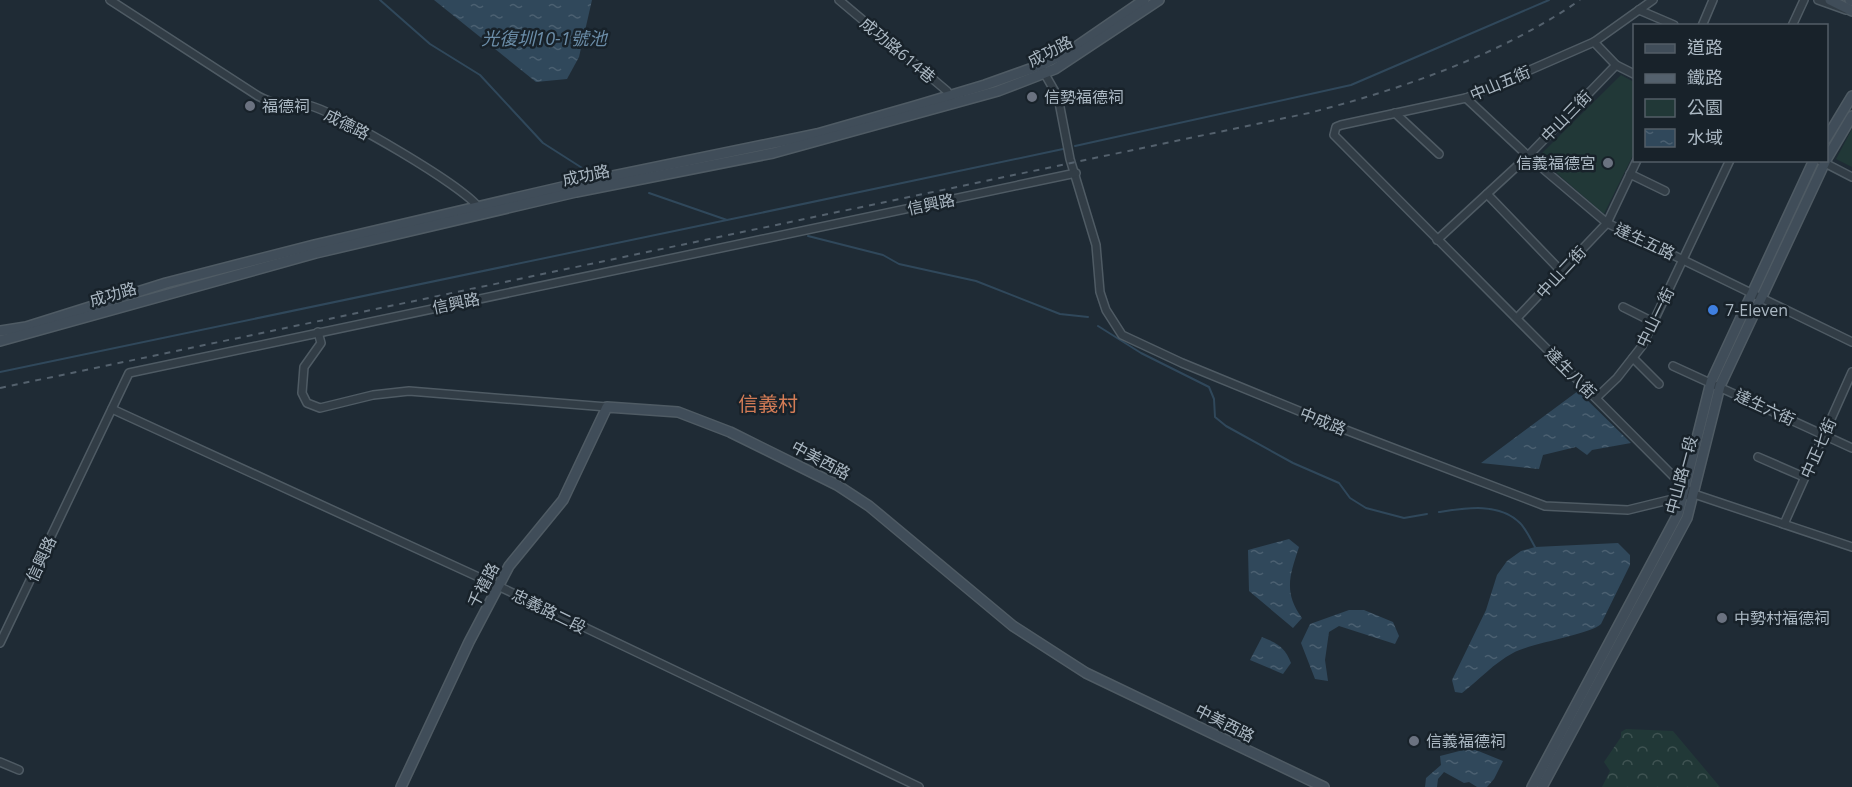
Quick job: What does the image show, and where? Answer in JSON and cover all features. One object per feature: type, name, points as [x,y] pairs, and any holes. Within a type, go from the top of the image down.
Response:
[{"type":"street","name":"成德路","points":[[110,0],[275,105],[310,106],[381,141],[457,187],[480,210]]},
{"type":"street","name":"成功路614巷","points":[[839,0],[951,99]]},
{"type":"street","name":"成功路","points":[[1042,69],[1144,0]]},
{"type":"street","name":"成功路","points":[[0,341],[316,253],[584,182],[817,134],[951,99],[1042,69],[1120,28],[1159,0]]},
{"type":"street","name":"中山五街","points":[[1334,132],[1341,124],[1466,98],[1594,42],[1653,0]]},
{"type":"street","points":[[1704,24],[1713,0]]},
{"type":"street","points":[[1793,24],[1804,0]]},
{"type":"street","points":[[1818,0],[1842,11],[1851,5]]},
{"type":"street","points":[[1830,0],[1851,5]]},
{"type":"street","points":[[1639,10],[1672,24]]},
{"type":"street","points":[[1594,42],[1616,65],[1633,73]]},
{"type":"street","name":"中山三街","points":[[1437,240],[1528,156],[1616,65]]},
{"type":"street","name":"中成路","points":[[1042,69],[1058,97],[1096,246],[1098,276],[1106,310],[1122,335],[1338,427],[1545,506],[1628,510],[1687,493]]},
{"type":"street","points":[[1828,137],[1852,96]]},
{"type":"street","name":"達生五路","points":[[1466,98],[1528,156],[1607,223],[1852,342]]},
{"type":"street","points":[[1395,113],[1439,154]]},
{"type":"street","name":"中山路一段","points":[[1828,155],[1852,116]]},
{"type":"street","name":"達生八街","points":[[1334,132],[1336,140],[1517,318],[1687,493],[1852,547]]},
{"type":"street","name":"中山二街","points":[[1517,318],[1607,223],[1636,162]]},
{"type":"street","name":"中山一街","points":[[1596,398],[1642,346],[1729,162]]},
{"type":"street","name":"中山路一段","points":[[1532,787],[1552,759],[1687,518],[1687,493],[1715,384],[1753,292],[1813,162]]},
{"type":"street","name":"中山路一段","points":[[1715,384],[1763,298],[1824,162]]},
{"type":"street","points":[[1826,162],[1852,177]]},
{"type":"street","name":"信興路","points":[[0,643],[129,373],[1076,173]]},
{"type":"street","points":[[1630,174],[1665,191]]},
{"type":"street","points":[[1487,194],[1561,271]]},
{"type":"street","name":"成功路","points":[[0,331],[26,327],[177,280],[480,210]]},
{"type":"street","points":[[1623,307],[1653,322]]},
{"type":"street","name":"中美西路","points":[[318,332],[321,343],[304,367],[302,386],[307,403],[320,408],[373,395],[409,391],[678,412],[730,432],[837,485],[869,506],[1013,626],[1048,651],[1086,673],[1324,787]]},
{"type":"street","points":[[1633,358],[1659,384]]},
{"type":"street","name":"達生六街","points":[[1673,366],[1852,448]]},
{"type":"street","name":"中正七街","points":[[1784,524],[1852,372]]},
{"type":"street","name":"千禧路","points":[[401,787],[498,586],[509,566],[563,500],[607,407]]},
{"type":"street","name":"忠義路二段","points":[[112,409],[498,586],[919,787]]},
{"type":"street","points":[[1758,457],[1804,477]]},
{"type":"street","name":"中山路一段","points":[[1542,787],[1552,759]]},
{"type":"street","points":[[0,762],[19,770]]},
{"type":"green space","points":[[1621,75],[1633,81],[1633,155],[1604,214],[1538,157]]},
{"type":"green space","points":[[1852,129],[1852,167],[1836,159]]},
{"type":"green space","points":[[1626,729],[1673,731],[1720,787],[1602,787],[1610,771],[1604,762],[1621,737],[1621,732]]},
{"type":"water","name":"光復圳10-1號池","points":[[434,0],[592,0],[579,57],[567,79],[536,82]]},
{"type":"water","points":[[1578,391],[1631,443],[1592,450],[1587,455],[1576,447],[1543,455],[1539,469],[1481,463]]},
{"type":"water","points":[[1289,539],[1299,547],[1291,575],[1290,591],[1296,609],[1302,618],[1293,628],[1249,591],[1248,550]]},
{"type":"water","points":[[1618,543],[1630,555],[1630,565],[1601,624],[1585,632],[1534,645],[1513,653],[1462,693],[1455,692],[1452,680],[1486,610],[1497,575],[1507,561],[1521,551],[1535,547]]},
{"type":"water","points":[[1349,610],[1364,610],[1393,622],[1399,636],[1395,644],[1339,626],[1329,632],[1325,660],[1328,681],[1315,679],[1301,643],[1310,624]]},
{"type":"water","points":[[1262,637],[1280,646],[1289,658],[1291,663],[1283,674],[1250,660]]},
{"type":"water","points":[[1471,748],[1503,761],[1487,787],[1477,787],[1469,782],[1464,783],[1444,772],[1438,779],[1437,787],[1425,787],[1426,778],[1441,765],[1440,756]]},
{"type":"waterway","points":[[380,0],[430,44],[480,75],[543,143],[590,173]]},
{"type":"waterway","points":[[1075,146],[1351,85],[1549,0]]},
{"type":"waterway","points":[[649,193],[727,220],[1063,149]]},
{"type":"waterway","points":[[0,372],[727,220]]},
{"type":"waterway","points":[[808,236],[883,255],[899,264],[976,281],[1060,314],[1088,317]]},
{"type":"waterway","points":[[1098,326],[1141,353],[1209,387],[1214,399],[1215,417],[1226,426],[1293,463],[1339,483],[1350,498],[1366,508],[1404,518],[1427,514]]},
{"type":"waterway","points":[[1439,512],[1481,508],[1502,512],[1512,516],[1520,523],[1535,547]]},
{"type":"railway","points":[[0,388],[1309,113],[1415,81],[1484,54],[1549,20],[1580,0]]},
{"type":"place","name":"信勢福德祠","points":[[1032,97]]},
{"type":"place","name":"福德祠","points":[[250,106]]},
{"type":"place","name":"信義福德宮","points":[[1608,163]]},
{"type":"place","name":"7-Eleven","points":[[1713,310]]},
{"type":"place","name":"中勢村福德祠","points":[[1722,618]]},
{"type":"place","name":"信義福德祠","points":[[1414,741]]},
{"type":"district","name":"信義村","points":[[768,403]]}]
